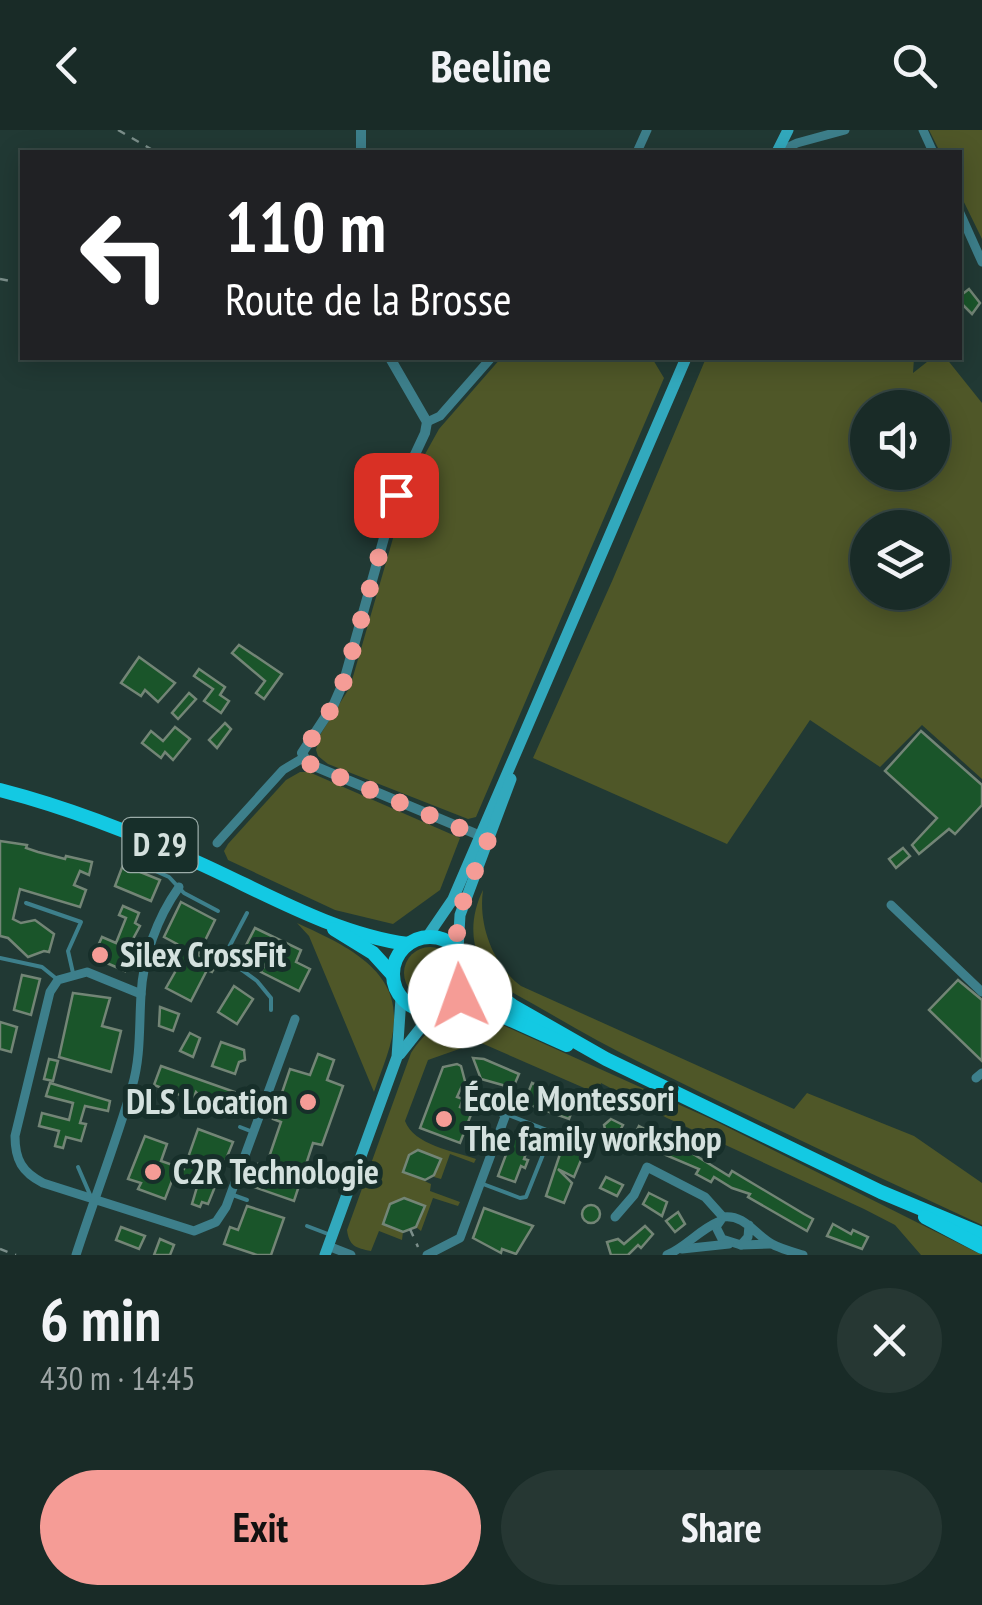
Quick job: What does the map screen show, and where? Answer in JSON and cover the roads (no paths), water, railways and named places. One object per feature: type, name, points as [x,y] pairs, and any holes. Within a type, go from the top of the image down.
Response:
[{"type":"main road","points":[[606,1059],[513,1006],[467,971],[458,950],[460,915],[484,837],[521,744],[685,360]]},
{"type":"main road","name":"D 29","points":[[0,790],[136,835],[313,916],[408,944]]},
{"type":"main road","points":[[427,937],[447,910],[484,837]]},
{"type":"main road","name":"D 29","points":[[313,916],[373,954],[392,974]]},
{"type":"main road","points":[[398,1057],[400,998],[392,974],[396,957],[408,944],[427,937],[444,940],[458,950]]},
{"type":"main road","points":[[328,1245],[398,1057],[434,1011],[454,1002],[464,988],[467,971]]},
{"type":"main road","points":[[400,998],[416,1009],[434,1011]]},
{"type":"main road","points":[[454,1002],[484,1008],[606,1059],[982,1244]]},
{"type":"main road","points":[[881,1192],[982,1234]]},
{"type":"street","points":[[781,150],[844,130]]},
{"type":"street","points":[[962,217],[982,262]]},
{"type":"street","points":[[303,758],[304,747],[329,713],[344,681],[396,495],[428,422],[391,360]]},
{"type":"street","points":[[428,422],[440,416],[489,360]]},
{"type":"street","points":[[303,758],[484,837]]},
{"type":"street","points":[[218,843],[283,770],[303,758]]},
{"type":"street","points":[[76,1255],[133,1085],[141,994],[155,930],[179,887]]},
{"type":"street","points":[[891,905],[982,992]]},
{"type":"street","points":[[141,994],[87,972],[72,973],[58,980],[50,992],[15,1153],[18,1162],[37,1180],[194,1231],[216,1222],[230,1194],[295,1019]]},
{"type":"street","points":[[427,1255],[459,1241],[506,1114],[486,1106]]},
{"type":"street","points":[[614,1217],[634,1195],[646,1167],[705,1197],[721,1219]]},
{"type":"street","points":[[668,1255],[706,1227],[731,1216],[749,1225],[770,1244]]},
{"type":"street","points":[[721,1219],[717,1233],[736,1247]]},
{"type":"street","points":[[736,1247],[748,1237],[749,1225]]},
{"type":"street","points":[[682,1248],[770,1244],[803,1255]]},
{"type":"street","points":[[328,1245],[351,1255]]},
{"type":"lane","points":[[131,860],[169,877],[184,894],[218,911]]},
{"type":"lane","points":[[26,904],[80,922],[68,951],[72,973]]},
{"type":"lane","points":[[247,913],[227,951],[228,960],[271,998],[271,1010]]},
{"type":"lane","points":[[0,958],[42,967],[58,980]]},
{"type":"lane","points":[[133,1085],[146,1090]]},
{"type":"lane","points":[[476,1100],[486,1106]]},
{"type":"lane","points":[[481,1183],[520,1198],[526,1196],[552,1132],[506,1114]]},
{"type":"lane","points":[[240,1127],[253,1132]]},
{"type":"lane","points":[[78,1167],[93,1201]]},
{"type":"lane","points":[[230,1194],[247,1200]]},
{"type":"lane","points":[[307,1226],[328,1245]]},
{"type":"place","name":"Silex CrossFit","points":[[100,955]]},
{"type":"place","name":"DLS Location","points":[[308,1102]]},
{"type":"place","name":"École Montessori The family workshop","points":[[444,1119]]},
{"type":"place","name":"C2R Technologie","points":[[153,1172]]}]
